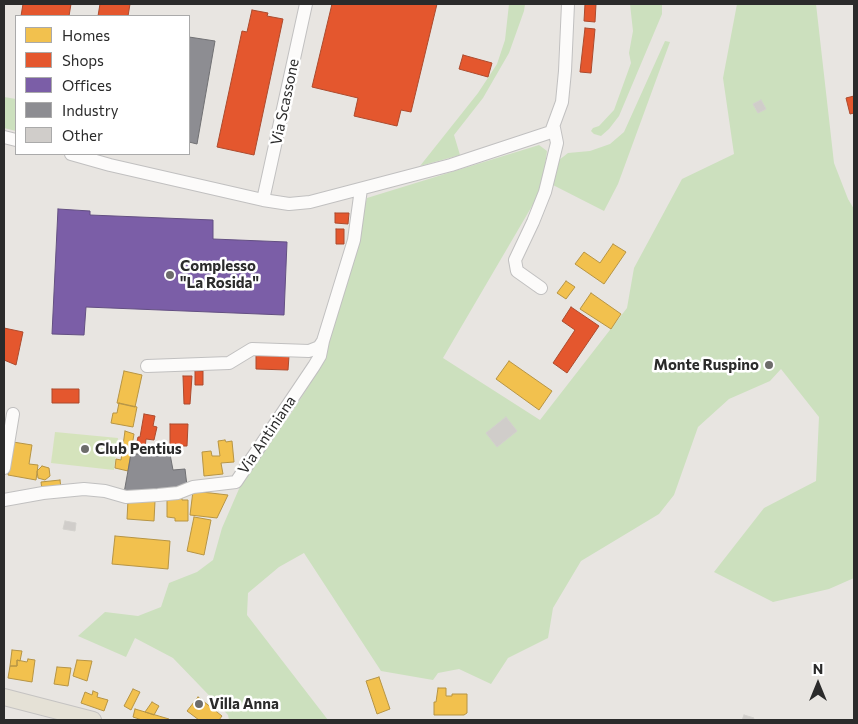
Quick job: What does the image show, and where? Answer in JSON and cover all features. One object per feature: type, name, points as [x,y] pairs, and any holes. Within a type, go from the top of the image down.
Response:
[{"type":"main road","points":[[6,701],[93,720]]},
{"type":"street","name":"Via Scassone","points":[[263,200],[306,4]]},
{"type":"street","points":[[75,155],[263,200],[289,204],[310,202],[459,163],[552,132],[562,102],[566,71],[568,4]]},
{"type":"street","points":[[541,288],[517,271],[515,260],[545,192],[557,143],[554,128]]},
{"type":"street","name":"Via Antiniana","points":[[4,500],[43,493],[84,489],[105,491],[126,497],[158,495],[178,493],[193,487],[236,482],[320,356],[354,240],[361,189]]},
{"type":"street","points":[[146,366],[229,363],[252,350],[309,351],[319,347],[323,341]]},
{"type":"street","points":[[4,468],[13,414]]},
{"type":"green space","points":[[509,4],[525,4],[524,11],[509,53],[483,98],[454,135],[460,155],[420,166],[478,93],[497,64],[505,40]]},
{"type":"green space","points":[[630,4],[662,4],[662,14],[619,116],[601,136],[591,131],[599,126],[614,110],[631,63],[629,53],[633,31]]},
{"type":"green space","points":[[737,4],[816,4],[834,163],[848,199],[854,209],[854,578],[829,589],[773,602],[714,572],[764,508],[816,481],[819,417],[781,369],[770,381],[729,399],[698,427],[674,495],[659,514],[581,561],[553,608],[548,638],[508,658],[491,684],[459,669],[438,673],[433,680],[381,671],[304,553],[279,567],[248,593],[247,615],[328,720],[229,720],[228,715],[173,658],[135,638],[126,657],[78,636],[105,612],[138,616],[161,607],[169,583],[197,572],[213,560],[222,528],[242,482],[290,415],[324,362],[367,198],[539,145],[547,151],[542,189],[443,358],[540,420],[627,308],[634,268],[682,179],[734,154],[723,78]]},
{"type":"green space","points":[[665,41],[670,42],[618,184],[604,211],[551,184],[559,160],[568,153],[590,151],[610,144],[624,132]]},
{"type":"green space","points":[[4,97],[15,99],[15,131],[4,128]]},
{"type":"green space","name":"Club Pentius","points":[[55,432],[118,438],[114,470],[51,463]]},
{"type":"building: Homes","points":[[613,244],[626,252],[604,284],[575,264],[584,252],[600,263]]},
{"type":"building: Homes","points":[[566,281],[575,287],[566,299],[557,293]]},
{"type":"building: Homes","points":[[591,293],[621,314],[611,329],[580,309]]},
{"type":"building: Homes","points":[[509,361],[552,391],[539,410],[496,379]]},
{"type":"building: Homes","points":[[124,371],[142,375],[135,407],[117,403]]},
{"type":"building: Homes","points":[[119,403],[137,407],[133,427],[111,423],[113,413],[117,413]]},
{"type":"building: Homes","points":[[125,431],[134,434],[128,471],[115,468],[116,459],[121,460]]},
{"type":"building: Homes","points":[[225,440],[226,442],[232,441],[234,462],[221,463],[223,474],[204,476],[202,452],[211,451],[212,456],[220,456],[218,441]]},
{"type":"building: Homes","points":[[13,442],[32,445],[29,464],[38,465],[36,480],[8,475]]},
{"type":"building: Homes","points":[[42,466],[49,468],[50,476],[45,480],[38,478],[37,471]]},
{"type":"building: Homes","points":[[60,480],[61,488],[42,490],[41,482]]},
{"type":"building: Homes","points":[[193,491],[228,495],[217,518],[190,515]]},
{"type":"building: Homes","points":[[167,498],[188,500],[188,521],[175,521],[175,518],[167,517]]},
{"type":"building: Homes","points":[[128,500],[155,501],[154,521],[127,519]]},
{"type":"building: Homes","points":[[194,517],[211,520],[204,555],[187,551]]},
{"type":"building: Homes","points":[[115,536],[170,541],[168,569],[112,564]]},
{"type":"building: Homes","points":[[12,650],[22,651],[20,661],[17,660],[17,666],[10,666]]},
{"type":"building: Homes","points":[[28,659],[35,660],[32,682],[8,678],[10,666],[17,666],[17,660],[27,662]]},
{"type":"building: Homes","points":[[77,660],[92,661],[87,681],[73,676]]},
{"type":"building: Homes","points":[[57,667],[71,668],[68,686],[54,684]]},
{"type":"building: Homes","points":[[379,677],[390,709],[377,714],[366,681]]},
{"type":"building: Homes","points":[[438,688],[446,688],[446,696],[467,694],[467,713],[464,715],[434,715],[434,702],[436,702]]},
{"type":"building: Homes","points":[[133,689],[140,692],[131,710],[124,706]]},
{"type":"building: Homes","points":[[93,691],[98,693],[97,697],[108,700],[104,711],[81,703],[85,692],[92,695]]},
{"type":"building: Homes","name":"Villa Anna","points":[[198,697],[222,716],[219,720],[199,720],[187,711]]},
{"type":"building: Homes","points":[[152,702],[159,706],[154,715],[145,712]]},
{"type":"building: Homes","points":[[135,709],[169,720],[142,720],[133,717]]},
{"type":"building: Shops","points":[[23,4],[71,4],[69,15],[21,15]]},
{"type":"building: Shops","points":[[100,4],[130,4],[128,15],[98,15]]},
{"type":"building: Shops","points":[[332,4],[437,4],[411,112],[401,110],[397,126],[354,116],[358,98],[312,87]]},
{"type":"building: Shops","points":[[585,4],[596,4],[595,22],[584,21]]},
{"type":"building: Shops","points":[[252,10],[268,13],[267,16],[283,19],[254,155],[217,147],[242,31],[247,32]]},
{"type":"building: Shops","points":[[585,28],[595,29],[591,73],[580,72]]},
{"type":"building: Shops","points":[[463,55],[492,63],[488,77],[459,69]]},
{"type":"building: Shops","points":[[854,96],[854,113],[850,114],[846,98]]},
{"type":"building: Shops","points":[[335,213],[349,213],[348,224],[335,223]]},
{"type":"building: Shops","points":[[336,229],[344,229],[344,244],[336,244]]},
{"type":"building: Shops","points":[[571,307],[599,326],[567,373],[553,363],[575,330],[562,321]]},
{"type":"building: Shops","points":[[4,328],[23,332],[16,365],[4,360]]},
{"type":"building: Shops","points":[[256,355],[289,356],[288,370],[256,369]]},
{"type":"building: Shops","points":[[195,371],[203,371],[203,385],[195,385]]},
{"type":"building: Shops","points":[[183,376],[192,376],[190,404],[184,404]]},
{"type":"building: Shops","points":[[52,389],[79,389],[79,403],[52,403]]},
{"type":"building: Shops","points":[[144,414],[155,416],[153,426],[157,427],[154,440],[146,439],[145,448],[136,446],[138,437],[140,437]]},
{"type":"building: Shops","points":[[170,424],[188,424],[187,446],[170,446]]},
{"type":"building: Offices","name":"Complesso \"La Rosida\"","points":[[58,209],[90,211],[90,215],[213,220],[213,239],[287,242],[284,315],[86,307],[84,335],[52,334]]},
{"type":"building: Industry","points":[[190,37],[215,41],[197,144],[190,142]]},
{"type":"building: Industry","points":[[131,454],[170,454],[173,470],[185,469],[187,486],[124,493]]},
{"type":"building: Other","points":[[761,100],[766,109],[758,113],[753,104]]},
{"type":"building: Other","points":[[506,417],[517,431],[497,447],[486,433]]},
{"type":"building: Other","points":[[65,521],[76,523],[75,531],[63,529]]},
{"type":"building: Other","points":[[744,715],[754,718],[753,720],[742,720]]},
{"type":"place","name":"Complesso \"La Rosida\"","points":[[170,275]]},
{"type":"place","name":"Monte Ruspino","points":[[769,365]]},
{"type":"place","name":"Club Pentius","points":[[85,449]]},
{"type":"place","name":"Villa Anna","points":[[199,704]]}]
